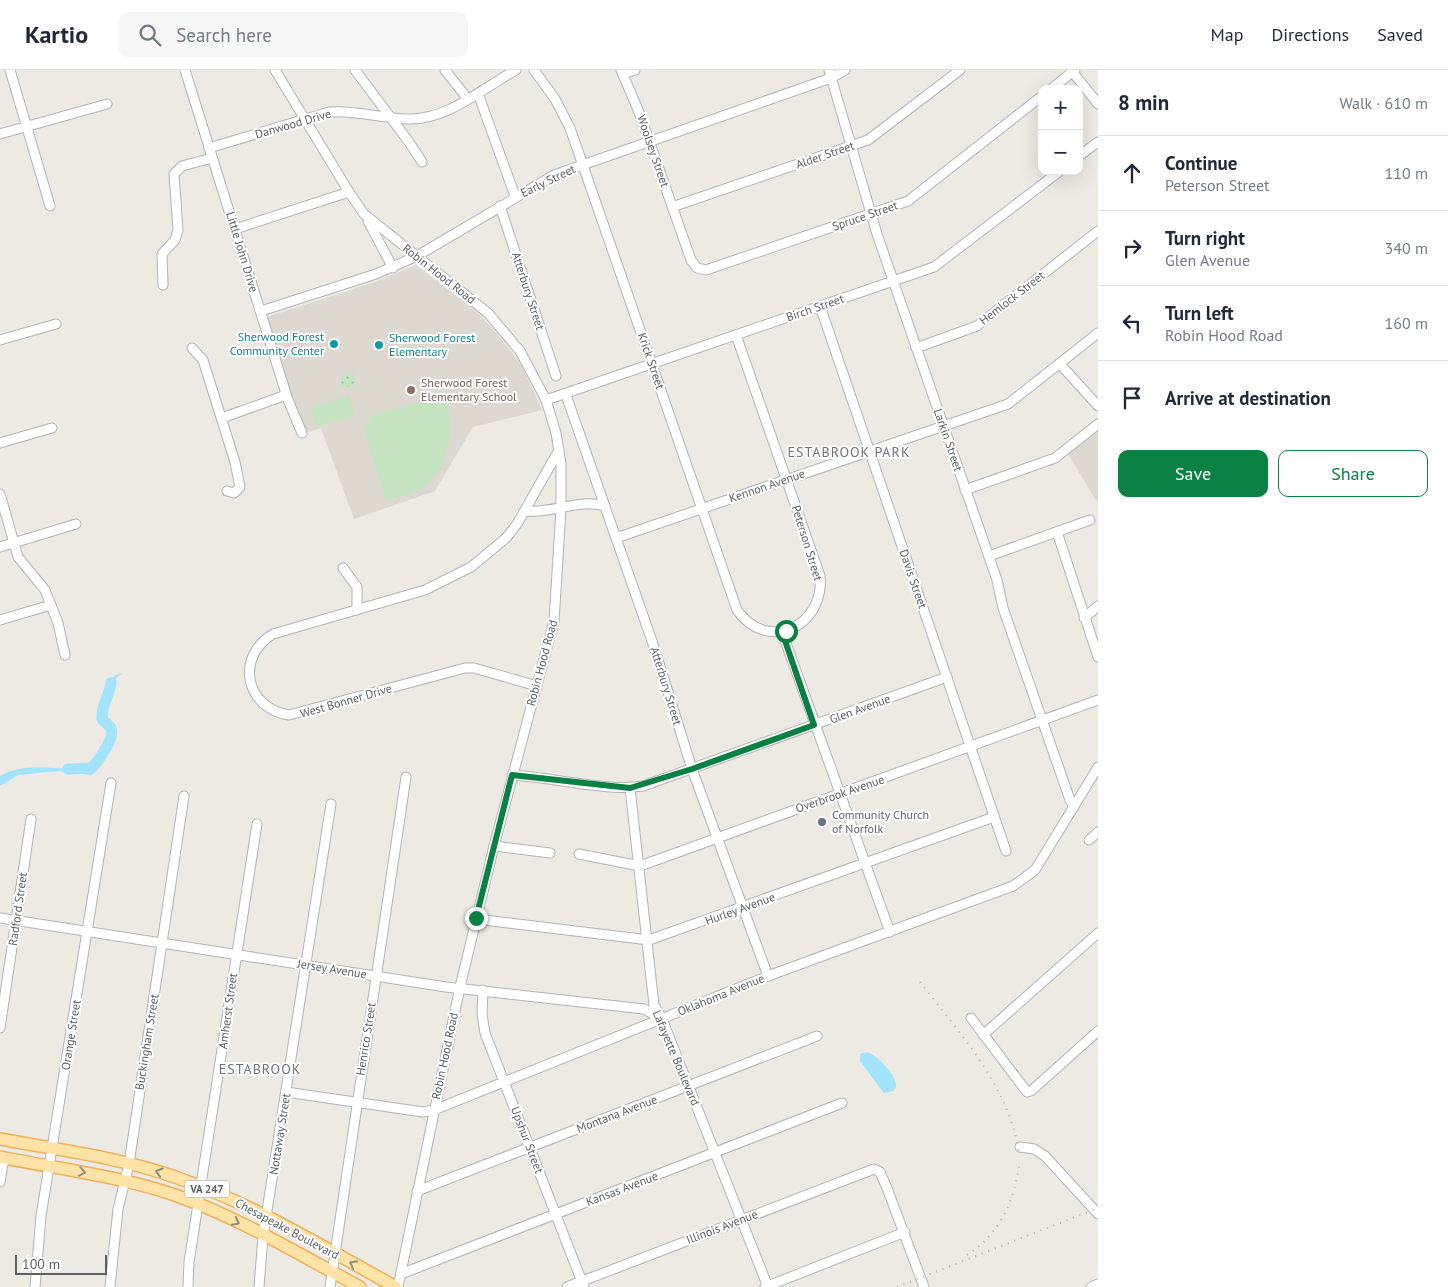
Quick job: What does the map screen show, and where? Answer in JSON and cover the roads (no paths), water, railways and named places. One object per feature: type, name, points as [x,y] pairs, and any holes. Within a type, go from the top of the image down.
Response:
[{"type":"main road","name":"Chesapeake Boulevard","points":[[0,1139],[129,1164],[200,1186],[266,1218],[397,1287]]},
{"type":"main road","name":"Chesapeake Boulevard","points":[[2,1158],[125,1181],[198,1204],[360,1287]]},
{"type":"street","points":[[10,70],[50,206]]},
{"type":"street","name":"Little John Drive","points":[[185,70],[286,396],[302,433]]},
{"type":"street","name":"Robin Hood Road","points":[[275,70],[364,214],[474,301],[500,326],[530,366],[546,400],[559,450],[560,509],[555,617],[476,918],[397,1287]]},
{"type":"street","points":[[355,70],[422,162]]},
{"type":"street","points":[[445,70],[468,98]]},
{"type":"street","name":"Danwood Drive","points":[[209,148],[305,119],[340,111],[416,119],[436,115],[516,70]]},
{"type":"street","name":"Krick Street","points":[[534,70],[563,113],[737,610],[752,624],[782,632]]},
{"type":"street","points":[[622,72],[635,70]]},
{"type":"street","name":"Early Street","points":[[261,311],[393,268],[417,256],[515,196],[546,179],[582,164],[845,70]]},
{"type":"street","name":"Alder Street","points":[[672,207],[852,146],[875,136],[960,70]]},
{"type":"street","points":[[1056,85],[1073,71],[1098,104]]},
{"type":"street","name":"Woolsey Street","points":[[622,72],[682,234]]},
{"type":"street","name":"Larkin Street","points":[[830,74],[893,282],[989,556],[1003,608],[1074,807]]},
{"type":"street","points":[[480,99],[515,196]]},
{"type":"street","name":"Spruce Street","points":[[682,234],[693,264],[697,268],[706,270],[908,201],[1038,99]]},
{"type":"street","points":[[0,134],[107,104]]},
{"type":"street","points":[[1083,153],[1098,142]]},
{"type":"street","points":[[163,285],[162,254],[175,240],[178,230],[174,174],[182,166],[212,158]]},
{"type":"street","name":"Birch Street","points":[[546,400],[566,395],[893,282],[942,263],[1055,175]]},
{"type":"street","points":[[235,229],[349,192]]},
{"type":"street","name":"Atterbury Street","points":[[500,206],[556,376]]},
{"type":"street","points":[[364,214],[393,268]]},
{"type":"street","name":"Hemlock Street","points":[[916,348],[977,326],[1098,231]]},
{"type":"street","name":"Davis Street","points":[[820,306],[1006,851]]},
{"type":"street","points":[[0,340],[56,324]]},
{"type":"street","name":"Kennon Avenue","points":[[616,538],[1015,400],[1098,333]]},
{"type":"street","name":"Peterson Street","points":[[736,335],[814,558],[820,585],[817,602],[808,617],[792,629],[782,632]]},
{"type":"street","points":[[192,348],[204,360],[240,487],[237,492],[227,491]]},
{"type":"street","points":[[1060,364],[1098,406]]},
{"type":"street","name":"Atterbury Street","points":[[566,395],[653,644],[692,769],[768,976]]},
{"type":"street","points":[[222,418],[286,396]]},
{"type":"street","points":[[965,490],[1055,458],[1098,424]]},
{"type":"street","points":[[0,443],[52,428]]},
{"type":"street","name":"West Bonner Drive","points":[[536,686],[474,668],[465,668],[295,715],[281,714],[263,704],[252,689],[249,672],[252,657],[260,644],[273,634],[425,590],[456,576],[486,556],[506,538],[526,511],[559,450]]},
{"type":"street","points":[[0,494],[14,543],[23,564],[41,583],[51,605],[66,655]]},
{"type":"street","points":[[526,511],[543,512],[582,503],[605,506]]},
{"type":"street","points":[[989,556],[1090,520]]},
{"type":"street","points":[[0,547],[76,524]]},
{"type":"street","points":[[1057,532],[1098,657]]},
{"type":"street","points":[[343,568],[357,587],[356,610]]},
{"type":"street","points":[[0,620],[51,605]]},
{"type":"street","points":[[1084,618],[1098,606]]},
{"type":"street","points":[[782,632],[890,932]]},
{"type":"street","name":"Glen Avenue","points":[[512,775],[630,788],[692,769],[947,677]]},
{"type":"street","name":"Overbrook Avenue","points":[[638,866],[718,839],[1098,700]]},
{"type":"street","name":"Oklahoma Avenue","points":[[286,1092],[423,1112],[434,1110],[768,976],[1021,882],[1035,870],[1098,767]]},
{"type":"street","name":"Henrico Street","points":[[330,1287],[406,777]]},
{"type":"street","name":"Orange Street","points":[[35,1287],[38,1242],[111,783]]},
{"type":"street","name":"Lafayette Boulevard","points":[[630,788],[652,997],[656,1011],[662,1018],[689,1086],[767,1287]]},
{"type":"street","name":"Buckingham Street","points":[[110,1287],[113,1242],[129,1164],[184,796]]},
{"type":"street","name":"Nottaway Street","points":[[259,1287],[263,1236],[331,804]]},
{"type":"street","name":"Hurley Avenue","points":[[476,918],[646,940],[742,908],[994,817]]},
{"type":"street","name":"Radford Street","points":[[0,1028],[31,819]]},
{"type":"street","name":"Amherst Street","points":[[188,1287],[189,1262],[200,1186],[257,824]]},
{"type":"street","points":[[1089,840],[1098,832]]},
{"type":"street","points":[[494,846],[550,853]]},
{"type":"street","points":[[579,854],[638,866]]},
{"type":"street","name":"Jersey Avenue","points":[[0,918],[376,976],[644,1009],[662,1018]]},
{"type":"street","points":[[983,1035],[1098,933]]},
{"type":"street","name":"Upshur Street","points":[[483,990],[483,1028],[583,1284]]},
{"type":"street","points":[[971,1018],[1025,1091],[1030,1092],[1098,1031]]},
{"type":"street","name":"Montana Avenue","points":[[418,1191],[816,1036]]},
{"type":"street","name":"Kansas Avenue","points":[[401,1274],[842,1103]]},
{"type":"street","points":[[1020,1147],[1034,1149],[1045,1156],[1098,1214]]},
{"type":"street","points":[[0,1182],[2,1158]]},
{"type":"street","name":"Illinois Avenue","points":[[567,1287],[583,1284],[871,1169],[878,1170],[904,1232]]},
{"type":"street","points":[[767,1287],[904,1232],[924,1287]]},
{"type":"street","points":[[1091,1287],[1098,1284]]},
{"type":"water","points":[[123,673],[111,685],[104,703],[104,715],[113,725],[113,729],[108,748],[96,771],[91,775],[59,771],[18,775],[0,786],[0,776],[24,768],[75,768],[87,767],[98,763],[112,729],[110,722],[100,717],[103,697],[113,677]]},
{"type":"water","points":[[867,1052],[881,1062],[894,1078],[896,1088],[893,1091],[884,1093],[860,1061],[860,1054]]},
{"type":"waterway","points":[[68,769],[92,768],[109,743],[112,732],[111,728],[102,719],[102,714],[111,683]]},
{"type":"railway","points":[[920,982],[967,1042],[994,1084],[1014,1130],[1019,1154]]},
{"type":"railway","points":[[967,1255],[988,1237],[1003,1216],[1013,1193],[1019,1166]]},
{"type":"railway","points":[[897,1287],[1098,1208]]},
{"type":"place","name":"Sherwood Forest Community Center","points":[[334,344]]},
{"type":"place","name":"Sherwood Forest Elementary","points":[[379,345]]},
{"type":"place","name":"Sherwood Forest Elementary School","points":[[411,390]]},
{"type":"place","name":"Community Church of Norfolk","points":[[822,822]]},
{"type":"district","name":"ESTABROOK PARK","points":[[849,452]]},
{"type":"district","name":"ESTABROOK","points":[[260,1069]]}]
